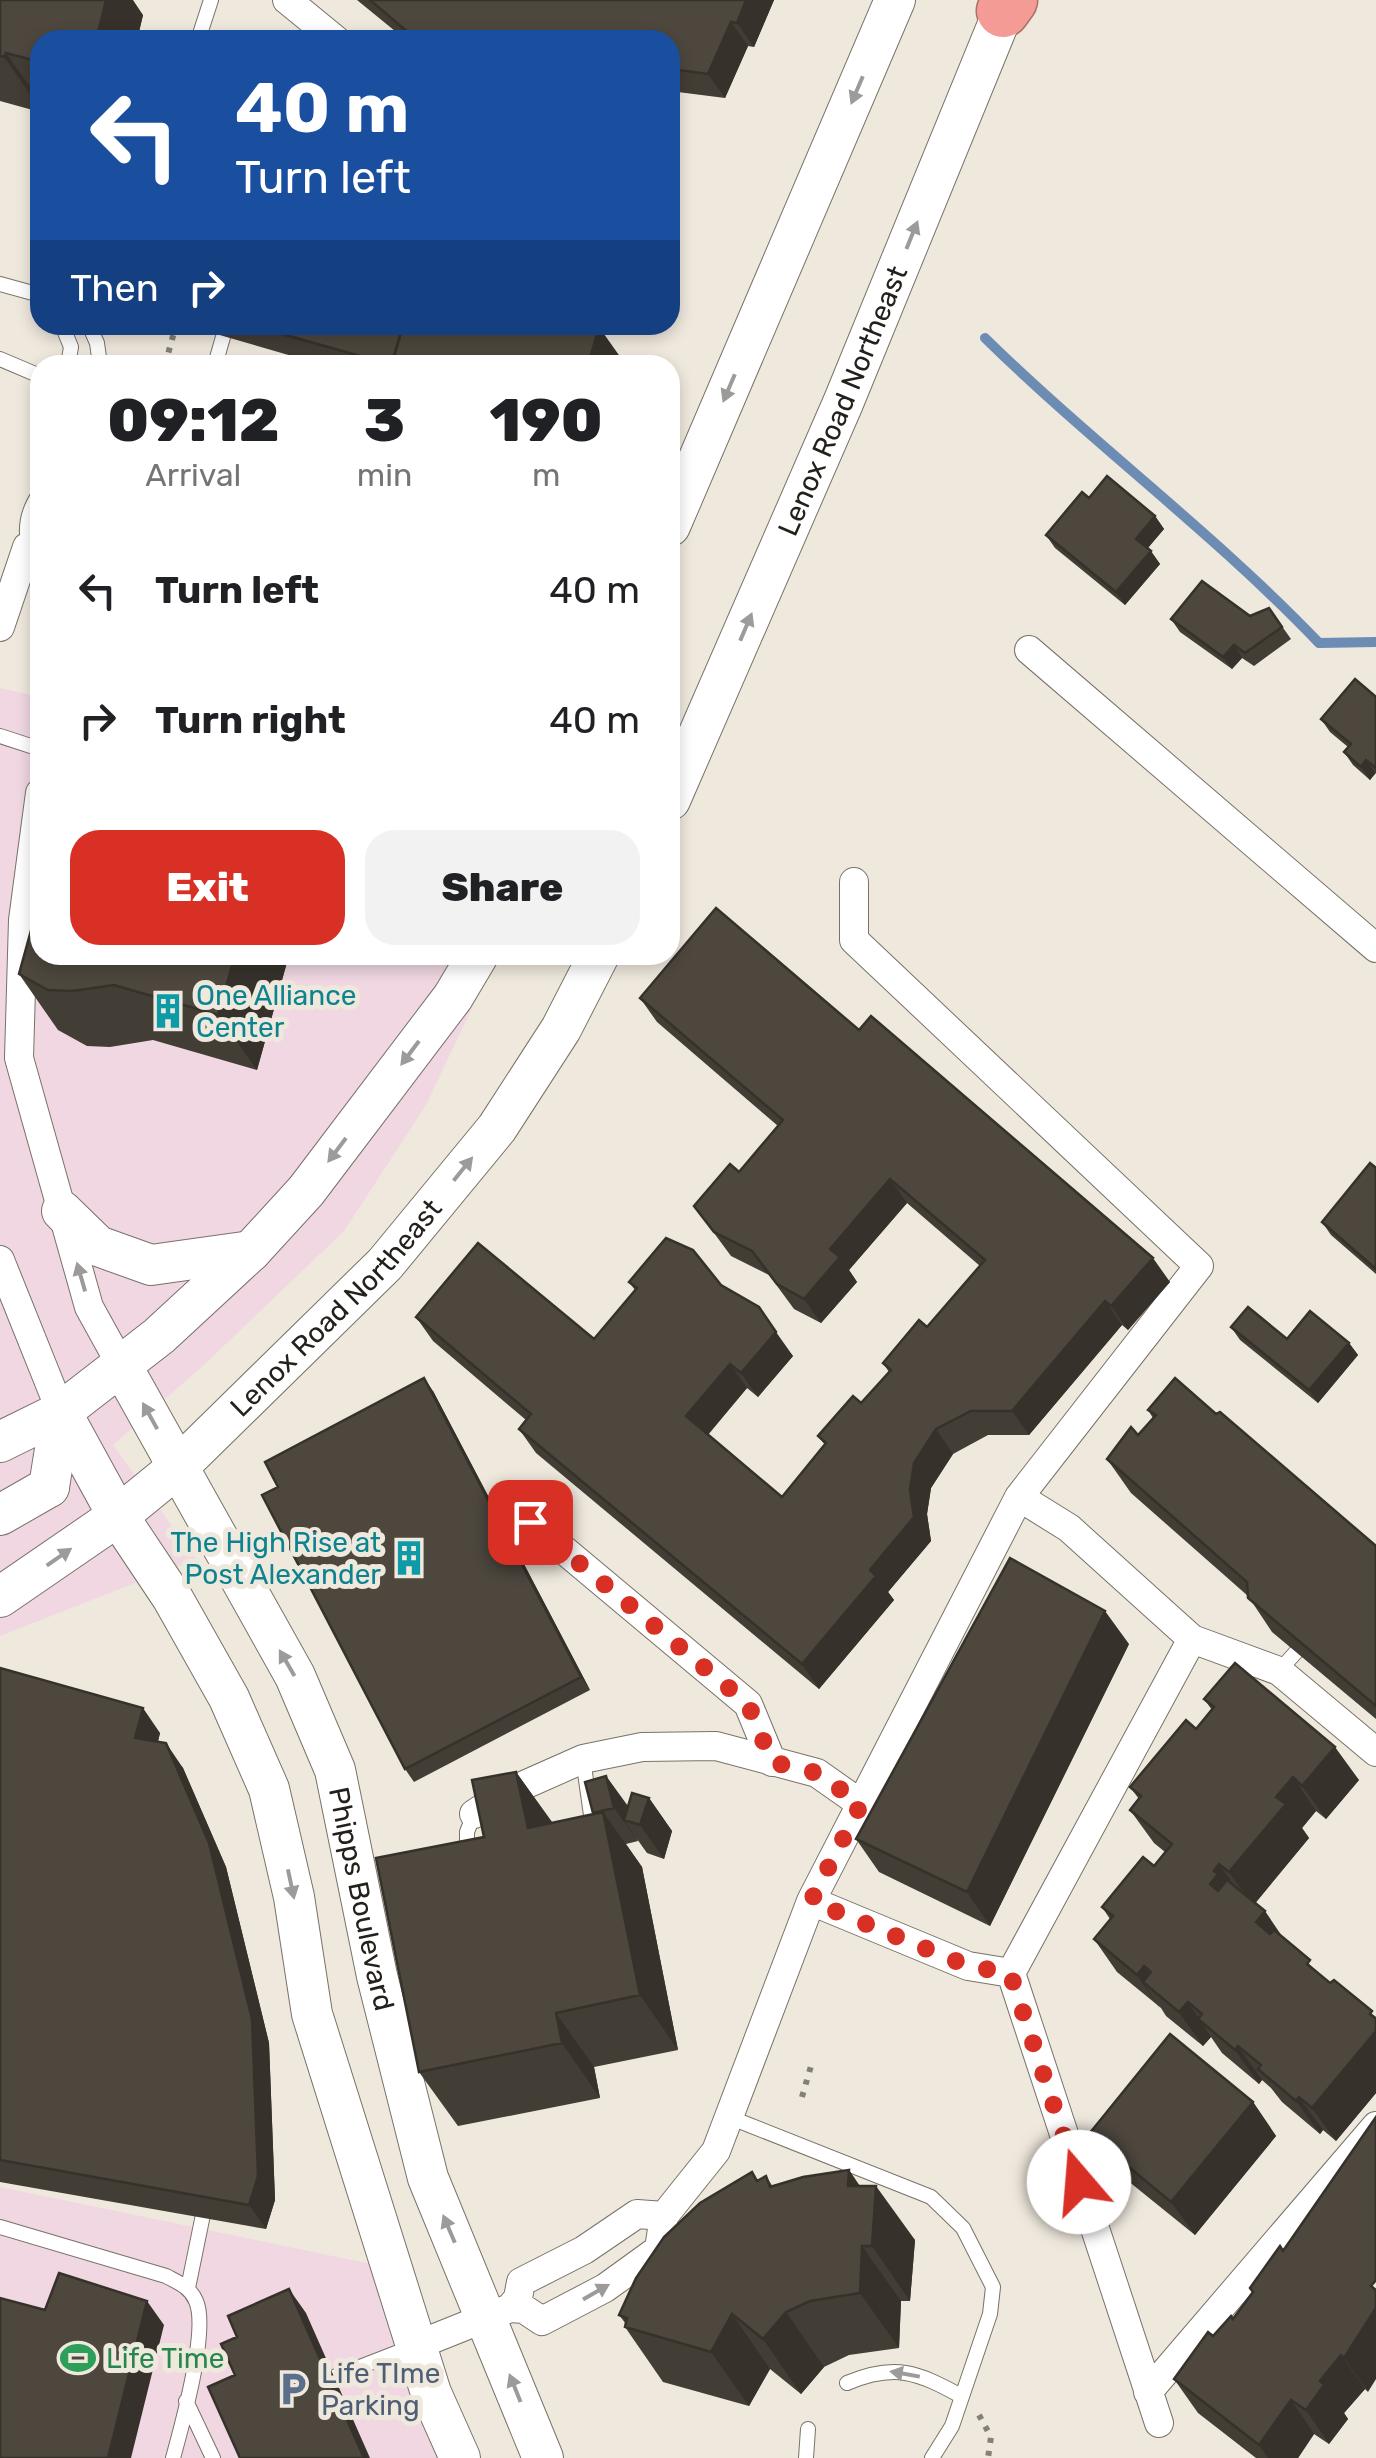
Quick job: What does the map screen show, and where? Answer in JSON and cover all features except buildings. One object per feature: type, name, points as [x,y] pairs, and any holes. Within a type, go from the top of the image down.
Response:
[{"type":"main road","points":[[680,503],[895,0]]},
{"type":"main road","name":"Lenox Road Northeast","points":[[680,777],[842,403],[1008,4]]},
{"type":"main road","points":[[0,1442],[62,1412],[159,1336],[251,1251],[306,1191],[472,965]]},
{"type":"main road","name":"Lenox Road Northeast","points":[[0,1597],[118,1516],[178,1467],[385,1264],[497,1128],[562,1029],[594,965]]},
{"type":"main road","points":[[62,1211],[98,1246],[151,1265],[251,1251]]},
{"type":"main road","name":"Phipps Boulevard","points":[[121,1365],[295,1676],[335,1770],[377,1976],[428,2178],[498,2314],[543,2458]]},
{"type":"main road","points":[[0,1516],[49,1486],[62,1412]]},
{"type":"main road","points":[[62,1412],[118,1516],[172,1597],[229,1698],[269,1790],[294,1897],[312,2014],[415,2346],[438,2414],[460,2458]]},
{"type":"main road","points":[[49,1486],[118,1516]]},
{"type":"street","points":[[287,0],[324,30]]},
{"type":"street","points":[[0,628],[30,564]]},
{"type":"street","points":[[1028,650],[1376,948]]},
{"type":"street","points":[[30,868],[18,952],[10,1059],[62,1211],[89,1308],[121,1365]]},
{"type":"street","points":[[415,2346],[498,2314],[524,2309],[542,2321],[605,2288],[659,2249],[664,2216],[716,2150],[811,1901],[1018,1497],[1198,1266],[854,940],[854,882]]},
{"type":"street","points":[[0,1260],[62,1412]]},
{"type":"street","points":[[1018,1497],[1068,1528],[1192,1639],[1288,1662],[1376,1752]]},
{"type":"street","points":[[502,1498],[748,1704],[772,1762]]},
{"type":"street","points":[[1159,2422],[1010,1973],[1192,1639]]},
{"type":"street","points":[[474,1814],[504,1794],[582,1758],[642,1747],[716,1746],[817,1773],[861,1804]]},
{"type":"street","points":[[811,1901],[968,1966],[1010,1973]]},
{"type":"street","points":[[1148,2392],[1376,2126]]},
{"type":"street","points":[[498,2314],[518,2298],[521,2282],[584,2250],[637,2214],[664,2216]]},
{"type":"lane","points":[[201,30],[211,0]]},
{"type":"lane","points":[[0,284],[30,292]]},
{"type":"lane","points":[[218,355],[224,337]]},
{"type":"lane","points":[[0,359],[30,372]]},
{"type":"lane","points":[[30,514],[30,541]]},
{"type":"lane","points":[[0,736],[30,746]]},
{"type":"lane","points":[[582,1758],[594,1834],[583,1847]]},
{"type":"lane","points":[[474,1814],[467,1832],[467,1850],[478,1864]]},
{"type":"lane","points":[[729,2117],[931,2196],[963,2228],[993,2287],[990,2314],[952,2426],[932,2458]]},
{"type":"lane","points":[[188,2288],[209,2185]]},
{"type":"lane","points":[[0,2227],[166,2276],[188,2288],[197,2303],[200,2340],[174,2458]]},
{"type":"lane","points":[[334,2377],[415,2346]]},
{"type":"lane","points":[[847,2383],[874,2372],[904,2371],[962,2396]]},
{"type":"lane","points":[[186,2401],[211,2454]]},
{"type":"lane","points":[[806,2458],[808,2430]]},
{"type":"lane","points":[[174,2458],[193,2442],[211,2454]]},
{"type":"path","points":[[802,2097],[811,2066]]},
{"type":"shaded area","points":[[0,688],[30,695],[30,965],[492,965],[426,1105],[344,1231],[206,1363],[113,1445],[196,1559],[0,1636]]},
{"type":"shaded area","points":[[0,2187],[400,2270],[448,2400],[481,2458],[0,2458]]},
{"type":"waterway","points":[[985,338],[1238,564],[1319,643],[1376,642]]},
{"type":"place","name":"One Alliance Center","points":[[168,1011]]},
{"type":"place","name":"The High Rise at Post Alexander","points":[[409,1558]]},
{"type":"place","name":"Life Time","points":[[78,2358]]},
{"type":"place","name":"Life TIme Parking","points":[[293,2389]]},
{"type":"route","points":[[530,1522],[748,1704],[772,1762],[817,1773],[861,1804],[811,1901],[968,1966],[1010,1973],[1079,2182]]}]
